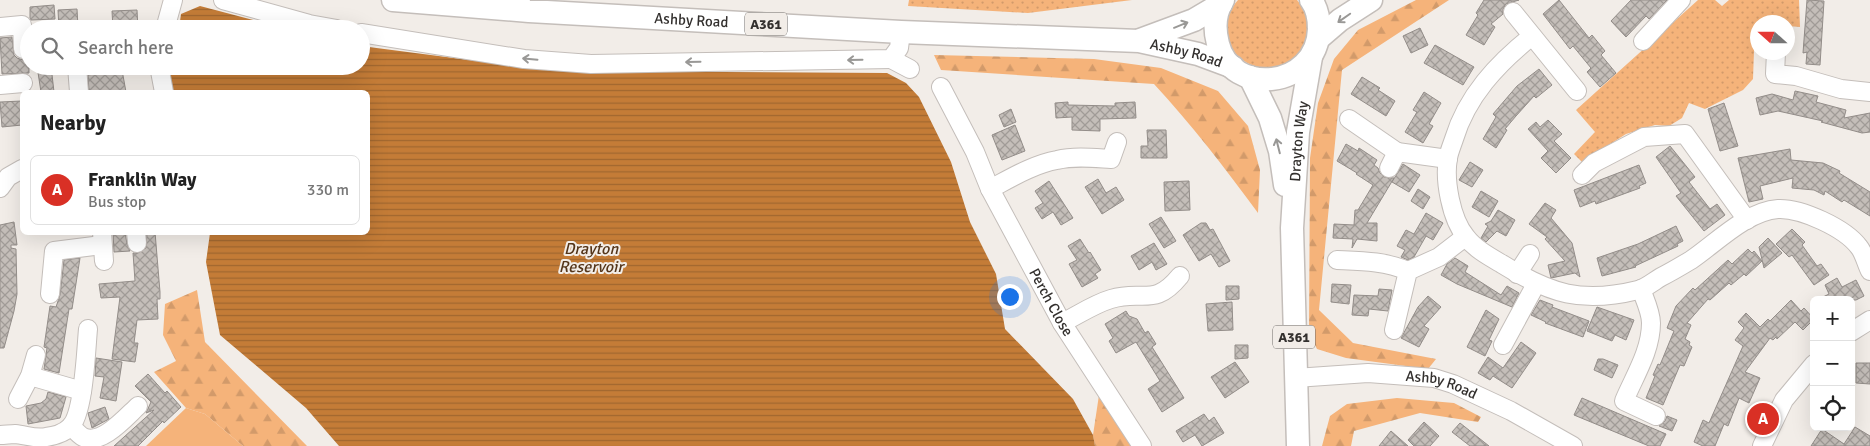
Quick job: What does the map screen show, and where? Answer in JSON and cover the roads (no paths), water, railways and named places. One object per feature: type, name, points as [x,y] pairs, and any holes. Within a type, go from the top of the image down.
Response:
[{"type":"main road","name":"Ashby Road","points":[[393,0],[539,12],[902,32],[1139,41],[1198,54],[1241,72]]},
{"type":"main road","name":"A361","points":[[1222,2],[1216,15],[1215,32],[1219,48],[1241,72],[1267,80],[1284,78],[1300,69],[1315,47],[1319,20],[1311,0]]},
{"type":"main road","points":[[1315,47],[1340,20],[1371,0]]},
{"type":"main road","name":"Ashby Road","points":[[1139,41],[1194,20],[1222,2]]},
{"type":"main road","name":"Drayton Way","points":[[1298,446],[1292,228],[1298,132],[1315,47]]},
{"type":"main road","name":"Drayton Way","points":[[1241,72],[1270,118],[1280,151],[1292,228]]},
{"type":"street","points":[[167,20],[173,0]]},
{"type":"street","points":[[223,0],[295,20]]},
{"type":"street","points":[[1643,41],[1681,0]]},
{"type":"street","points":[[1513,12],[1576,92]]},
{"type":"street","points":[[0,27],[20,26]]},
{"type":"street","points":[[892,59],[899,48],[902,32]]},
{"type":"street","points":[[370,34],[524,59],[591,64],[892,59],[910,68]]},
{"type":"street","points":[[1532,36],[1497,66],[1472,98],[1458,124],[1448,159],[1448,191],[1454,215],[1465,237],[1481,251],[1536,284],[1562,293],[1585,297],[1603,296],[1641,289],[1690,261],[1747,220],[1759,213],[1778,209],[1795,210],[1816,217],[1839,231],[1864,242],[1870,271]]},
{"type":"street","points":[[1776,60],[1775,74],[1796,76],[1841,89],[1870,92]]},
{"type":"street","points":[[78,75],[79,90]]},
{"type":"street","points":[[161,75],[164,90]]},
{"type":"street","points":[[0,85],[23,83]]},
{"type":"street","name":"Perch Close","points":[[941,87],[975,152],[990,189],[1062,323],[1142,446]]},
{"type":"street","points":[[1349,119],[1393,160],[1448,159]]},
{"type":"street","points":[[1582,175],[1594,163],[1644,137],[1685,134],[1747,220]]},
{"type":"street","points":[[990,189],[1029,169],[1056,160],[1076,158],[1111,159],[1117,142]]},
{"type":"street","points":[[1394,330],[1406,279],[1465,237]]},
{"type":"street","points":[[50,294],[54,251],[103,246]]},
{"type":"street","points":[[1517,274],[1530,254]]},
{"type":"street","points":[[1337,260],[1396,266],[1406,279]]},
{"type":"street","points":[[1062,323],[1111,299],[1161,294],[1169,289],[1180,276]]},
{"type":"street","points":[[1503,345],[1536,284]]},
{"type":"street","points":[[1641,289],[1651,322],[1649,339],[1624,402],[1656,416]]},
{"type":"street","points":[[1855,329],[1870,320]]},
{"type":"street","points":[[0,435],[16,434],[27,442],[58,434],[71,426],[78,414],[88,329]]},
{"type":"street","points":[[18,399],[30,376],[36,355]]},
{"type":"street","points":[[1762,446],[1784,400],[1810,368]]},
{"type":"street","name":"Ashby Road","points":[[1295,378],[1368,372],[1434,378],[1453,384],[1511,411],[1573,446]]},
{"type":"street","points":[[30,376],[82,391]]},
{"type":"street","points":[[71,426],[83,437],[94,440],[106,436],[138,406]]},
{"type":"water","points":[[200,6],[254,20],[180,20],[181,14]]},
{"type":"water","name":"Drayton Reservoir","points":[[370,47],[554,71],[887,73],[906,83],[919,97],[951,162],[970,222],[996,274],[1005,329],[1073,399],[1093,435],[1095,446],[339,446],[306,408],[220,335],[206,262],[210,235],[370,235],[370,90],[170,90],[170,75],[370,75]]},
{"type":"place","name":"Franklin Way","points":[[1763,419]]}]
